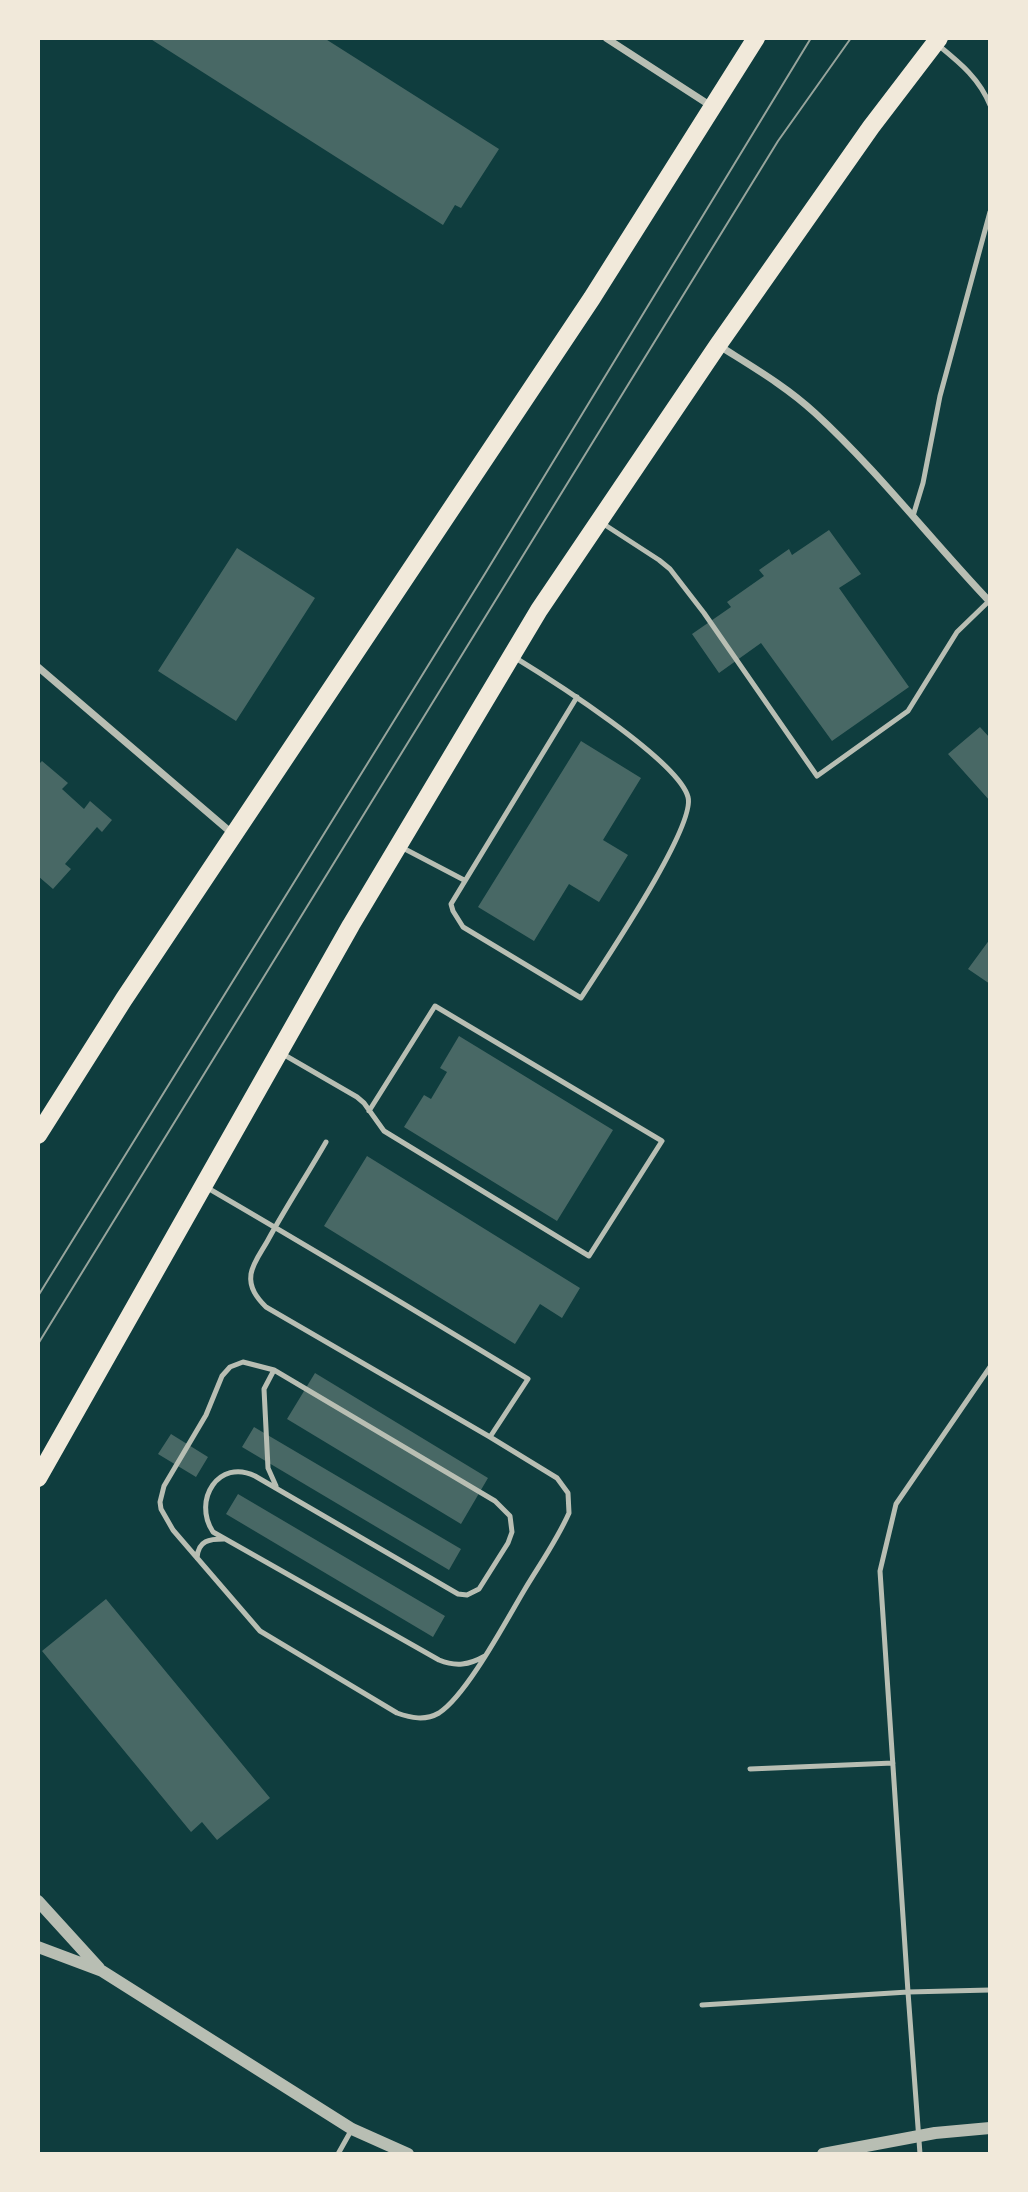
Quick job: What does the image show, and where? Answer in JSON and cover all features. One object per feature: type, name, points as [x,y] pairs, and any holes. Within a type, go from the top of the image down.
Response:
[{"type":"main road","points":[[38,1136],[124,999],[584,310],[756,38]]},
{"type":"main road","points":[[38,1478],[398,846],[539,610],[718,345],[871,127],[938,41]]},
{"type":"street","points":[[606,38],[712,107]]},
{"type":"street","points":[[718,345],[815,412],[989,602]]},
{"type":"street","points":[[38,667],[235,835]]},
{"type":"street","points":[[38,1901],[102,1971]]},
{"type":"street","points":[[38,1947],[102,1971],[352,2129],[408,2154]]},
{"type":"street","points":[[823,2154],[919,2136],[989,2128]]},
{"type":"lane","points":[[938,41],[974,76],[989,105]]},
{"type":"lane","points":[[913,516],[923,483],[940,396],[989,212]]},
{"type":"lane","points":[[599,521],[670,569],[704,613],[817,776],[908,711],[957,632],[989,602]]},
{"type":"lane","points":[[512,655],[577,697],[647,751],[677,778],[688,799],[687,812],[676,842],[581,998],[463,927],[451,904],[577,697]]},
{"type":"lane","points":[[398,846],[464,880]]},
{"type":"lane","points":[[280,1052],[357,1097],[384,1131],[589,1256],[662,1141],[435,1006],[369,1111]]},
{"type":"lane","points":[[326,1142],[275,1227],[251,1276],[251,1287],[266,1307],[557,1478],[568,1493],[570,1504],[565,1522],[485,1656],[461,1690],[438,1714],[427,1718],[408,1717],[270,1639],[252,1623],[164,1516],[160,1502],[161,1492],[206,1415],[222,1376],[230,1367],[243,1362],[274,1370],[495,1502],[510,1516],[512,1532],[508,1543],[479,1590],[467,1595],[458,1594],[248,1473],[232,1473],[216,1482],[206,1499],[205,1516],[214,1532],[439,1660],[448,1664],[465,1665],[485,1656]]},
{"type":"lane","points":[[205,1186],[528,1379],[491,1437]]},
{"type":"lane","points":[[920,2154],[880,1571],[896,1504],[989,1367]]},
{"type":"lane","points":[[274,1370],[264,1389],[268,1468],[278,1489]]},
{"type":"lane","points":[[197,1558],[199,1546],[204,1542],[225,1539]]},
{"type":"lane","points":[[750,1769],[893,1763]]},
{"type":"lane","points":[[702,2005],[908,1992],[989,1990]]},
{"type":"lane","points":[[338,2154],[352,2129]]},
{"type":"building","points":[[149,38],[324,38],[499,149],[461,208],[455,205],[443,225]]},
{"type":"building","points":[[829,530],[861,574],[839,588],[909,687],[832,741],[761,643],[719,673],[692,634],[731,607],[727,602],[764,576],[759,570],[789,549],[792,555]]},
{"type":"building","points":[[237,548],[315,598],[236,721],[158,671]]},
{"type":"building","points":[[980,727],[990,738],[990,801],[948,754]]},
{"type":"building","points":[[581,741],[641,778],[603,840],[628,855],[599,902],[569,884],[534,941],[478,907]]},
{"type":"building","points":[[42,761],[68,783],[62,789],[84,809],[90,801],[112,820],[102,832],[97,827],[65,864],[71,869],[53,889],[38,876],[38,765]]},
{"type":"building","points":[[990,939],[990,984],[968,969]]},
{"type":"building","points":[[459,1036],[613,1130],[557,1221],[404,1127],[424,1095],[431,1099],[447,1072],[440,1068]]},
{"type":"building","points":[[367,1156],[580,1288],[562,1318],[540,1304],[515,1344],[324,1226]]},
{"type":"building","points":[[315,1373],[488,1478],[461,1524],[287,1419]]},
{"type":"building","points":[[254,1427],[461,1549],[449,1570],[242,1447]]},
{"type":"building","points":[[171,1434],[208,1457],[196,1477],[158,1454]]},
{"type":"building","points":[[238,1494],[445,1616],[433,1637],[226,1514]]},
{"type":"building","points":[[106,1599],[270,1798],[217,1840],[202,1822],[191,1832],[42,1651]]},
{"type":"tram line","points":[[38,1296],[486,572],[811,38]]},
{"type":"tram line","points":[[38,1344],[778,141],[851,38]]}]
